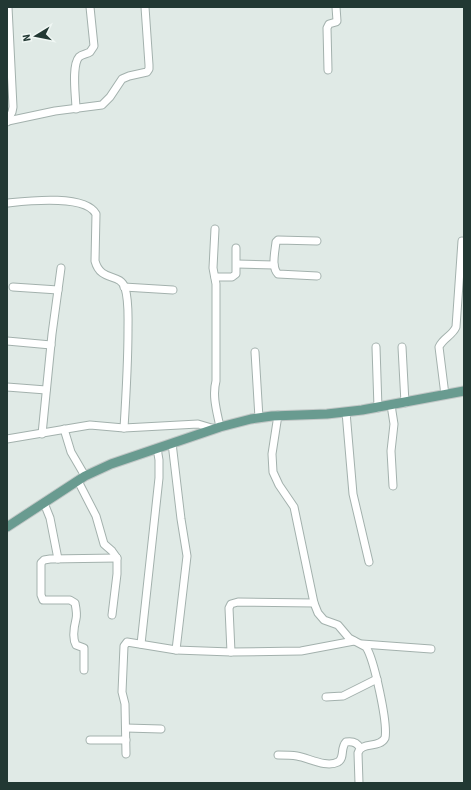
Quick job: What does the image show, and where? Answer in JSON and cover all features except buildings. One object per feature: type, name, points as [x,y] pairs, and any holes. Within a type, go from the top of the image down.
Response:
[{"type":"main road","points":[[7,527],[82,478],[111,464],[217,428],[278,415],[327,414],[378,408],[464,391]]},
{"type":"street","points":[[8,7],[13,107],[8,121]]},
{"type":"street","points":[[76,109],[76,61],[82,55],[90,52],[94,46],[90,7]]},
{"type":"street","points":[[8,121],[44,113],[102,105],[110,97],[122,79],[147,72],[149,65],[145,7]]},
{"type":"street","points":[[328,70],[327,28],[329,24],[337,21],[336,7]]},
{"type":"street","points":[[7,202],[61,200],[86,205],[94,209],[97,219],[95,261],[97,268],[106,276],[118,279],[122,283],[128,309],[124,428]]},
{"type":"street","points":[[7,439],[90,425],[124,428],[192,424],[217,428],[214,394],[216,381],[216,284],[213,268],[215,229]]},
{"type":"street","points":[[317,241],[278,240],[274,265],[276,272],[281,275],[317,276]]},
{"type":"street","points":[[445,394],[439,348],[443,341],[456,327],[462,241]]},
{"type":"street","points":[[214,277],[234,276],[237,264],[236,248]]},
{"type":"street","points":[[237,264],[274,265]]},
{"type":"street","points":[[42,434],[61,268]]},
{"type":"street","points":[[13,287],[58,290]]},
{"type":"street","points":[[124,287],[173,290]]},
{"type":"street","points":[[7,341],[51,346]]},
{"type":"street","points":[[376,347],[378,408]]},
{"type":"street","points":[[402,347],[405,402]]},
{"type":"street","points":[[254,352],[259,418]]},
{"type":"street","points":[[7,387],[46,390]]},
{"type":"street","points":[[392,405],[394,431],[391,451],[392,486]]},
{"type":"street","points":[[346,412],[353,494],[369,562]]},
{"type":"street","points":[[278,415],[272,454],[273,472],[279,485],[294,507],[314,603],[318,613],[324,620],[338,625],[349,638],[362,644],[431,649]]},
{"type":"street","points":[[64,430],[96,516],[104,544],[115,554],[117,558],[117,574],[112,615]]},
{"type":"street","points":[[172,443],[187,556],[176,650]]},
{"type":"street","points":[[141,644],[159,478],[157,448]]},
{"type":"street","points":[[44,503],[50,518],[58,559]]},
{"type":"street","points":[[84,670],[84,648],[76,645],[74,642],[74,624],[76,616],[75,603],[70,600],[44,601],[42,599],[42,561],[46,559],[117,558]]},
{"type":"street","points":[[231,652],[229,608],[231,604],[238,602],[314,603]]},
{"type":"street","points":[[126,754],[125,704],[122,692],[124,646],[127,642],[176,650],[231,652],[301,651],[354,641]]},
{"type":"street","points":[[359,783],[358,753],[360,748],[363,746],[377,744],[385,738],[383,711],[377,678],[368,651],[362,644]]},
{"type":"street","points":[[326,696],[343,696],[377,678]]},
{"type":"street","points":[[126,728],[161,729]]},
{"type":"street","points":[[90,740],[126,740]]},
{"type":"street","points":[[278,755],[292,755],[320,763],[333,763],[338,762],[341,759],[342,747],[346,742],[351,741],[360,748]]}]
